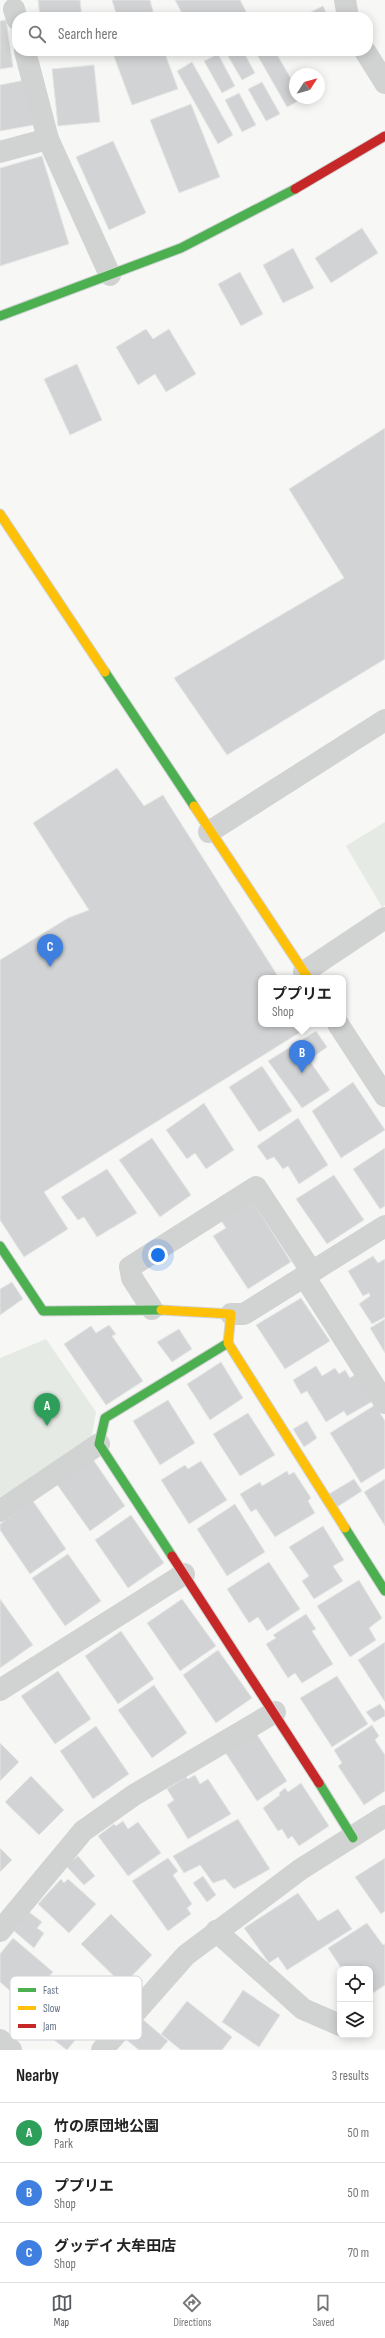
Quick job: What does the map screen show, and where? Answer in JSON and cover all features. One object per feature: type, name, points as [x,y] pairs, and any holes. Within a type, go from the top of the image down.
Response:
[{"type":"street","points":[[345,0],[347,12]]},
{"type":"street","points":[[26,56],[48,139],[110,276]]},
{"type":"street","points":[[367,56],[385,83]]},
{"type":"street","points":[[0,316],[110,276],[181,248],[284,195],[385,136]]},
{"type":"street","points":[[0,152],[48,139]]},
{"type":"street","points":[[0,514],[209,832],[306,975],[385,918]]},
{"type":"street","points":[[209,832],[385,720]]},
{"type":"street","points":[[340,1027],[385,1096]]},
{"type":"street","points":[[152,1309],[132,1278],[130,1267],[256,1187],[385,1403]]},
{"type":"street","points":[[0,1246],[43,1312],[152,1309],[244,1314],[385,1226]]},
{"type":"street","points":[[231,1314],[228,1343],[385,1591]]},
{"type":"street","points":[[0,1511],[99,1444],[105,1418],[228,1343]]},
{"type":"street","points":[[99,1444],[275,1712],[353,1838]]},
{"type":"street","points":[[0,1690],[184,1574]]},
{"type":"street","points":[[0,1932],[83,1831],[134,1795],[275,1712]]},
{"type":"street","points":[[142,2005],[186,1955],[216,1931],[301,1869],[353,1838],[385,1816]]},
{"type":"street","points":[[216,1931],[303,2009],[337,2024]]},
{"type":"street","points":[[0,2040],[11,2050]]},
{"type":"street","points":[[102,2050],[111,2040]]},
{"type":"shaded area","points":[[385,822],[385,905],[382,907],[346,846]]},
{"type":"shaded area","points":[[46,1339],[96,1412],[91,1440],[0,1502],[0,1358]]},
{"type":"building","points":[[38,0],[80,0],[81,12],[39,12]]},
{"type":"building","points":[[112,0],[150,0],[153,12],[116,12]]},
{"type":"building","points":[[175,0],[240,0],[246,12],[181,12]]},
{"type":"building","points":[[323,6],[326,12],[311,12]]},
{"type":"building","points":[[6,20],[13,67],[0,69],[0,21]]},
{"type":"building","points":[[114,56],[166,56],[178,89],[132,105]]},
{"type":"building","points":[[214,56],[219,56],[235,86],[222,93],[204,61]]},
{"type":"building","points":[[228,56],[246,56],[255,73],[242,80]]},
{"type":"building","points":[[258,56],[278,56],[289,76],[289,104],[293,104],[287,107]]},
{"type":"building","points":[[192,62],[233,135],[218,144],[177,71]]},
{"type":"building","points":[[94,65],[100,122],[58,126],[52,69]]},
{"type":"building","points":[[25,80],[34,125],[0,131],[0,85]]},
{"type":"building","points":[[262,82],[280,114],[266,121],[248,89]]},
{"type":"building","points":[[239,93],[256,125],[242,132],[225,100]]},
{"type":"building","points":[[191,104],[220,177],[179,193],[150,120]]},
{"type":"building","points":[[113,141],[146,213],[109,230],[76,157]]},
{"type":"building","points":[[42,156],[69,244],[0,266],[0,168]]},
{"type":"building","points":[[362,228],[378,253],[331,283],[315,258]]},
{"type":"building","points":[[293,248],[314,288],[283,303],[263,265]]},
{"type":"building","points":[[240,272],[263,314],[241,326],[218,284]]},
{"type":"building","points":[[146,329],[153,339],[169,329],[196,374],[166,392],[155,374],[138,385],[116,347]]},
{"type":"building","points":[[77,364],[102,420],[70,435],[44,379]]},
{"type":"building","points":[[385,428],[385,659],[227,755],[174,678],[344,578],[289,489]]},
{"type":"building","points":[[117,768],[144,806],[163,795],[277,975],[258,975],[258,1027],[308,1027],[44,1192],[68,1229],[24,1257],[0,1220],[0,960],[68,918],[89,910],[33,823]]},
{"type":"building","points":[[316,1031],[327,1047],[309,1060],[330,1090],[302,1108],[268,1061]]},
{"type":"building","points":[[262,1066],[292,1111],[259,1132],[229,1087]]},
{"type":"building","points":[[353,1082],[385,1130],[341,1158],[312,1111]]},
{"type":"building","points":[[204,1103],[234,1150],[206,1169],[195,1153],[187,1159],[166,1130]]},
{"type":"building","points":[[298,1118],[328,1165],[299,1184],[288,1166],[283,1169],[274,1157],[267,1160],[257,1146]]},
{"type":"building","points":[[152,1138],[191,1195],[160,1217],[119,1160]]},
{"type":"building","points":[[385,1148],[385,1206],[380,1209],[353,1169]]},
{"type":"building","points":[[107,1169],[137,1213],[97,1237],[84,1217],[78,1220],[61,1197]]},
{"type":"building","points":[[334,1175],[364,1220],[327,1244],[296,1199]]},
{"type":"building","points":[[252,1200],[291,1262],[248,1289],[213,1236],[226,1228],[220,1219]]},
{"type":"building","points":[[373,1256],[378,1263],[385,1259],[385,1317],[372,1324],[359,1304],[370,1296],[369,1293],[363,1296],[348,1271]]},
{"type":"building","points":[[12,1282],[23,1299],[0,1315],[0,1289]]},
{"type":"building","points":[[301,1298],[330,1341],[285,1369],[256,1325]]},
{"type":"building","points":[[385,1319],[385,1353],[370,1328]]},
{"type":"building","points":[[109,1325],[116,1334],[112,1336],[143,1381],[106,1405],[64,1344],[91,1326],[96,1333]]},
{"type":"building","points":[[179,1329],[192,1349],[172,1362],[157,1342]]},
{"type":"building","points":[[221,1362],[243,1398],[210,1420],[187,1384]]},
{"type":"building","points":[[316,1366],[322,1376],[335,1368],[339,1374],[345,1370],[350,1378],[356,1374],[373,1401],[347,1416],[344,1411],[326,1422],[307,1391],[301,1394],[293,1380]]},
{"type":"building","points":[[168,1400],[195,1443],[160,1465],[133,1421]]},
{"type":"building","points":[[375,1405],[385,1421],[385,1468],[361,1483],[330,1433]]},
{"type":"building","points":[[248,1413],[275,1455],[240,1476],[213,1434]]},
{"type":"building","points":[[307,1421],[317,1438],[304,1447],[293,1429]]},
{"type":"building","points":[[92,1458],[125,1506],[90,1531],[56,1483]]},
{"type":"building","points":[[201,1461],[227,1500],[189,1524],[161,1480],[185,1465],[188,1469]]},
{"type":"building","points":[[287,1471],[289,1475],[294,1472],[311,1498],[308,1501],[315,1513],[275,1537],[256,1509],[251,1512],[240,1494],[260,1482],[262,1486]]},
{"type":"building","points":[[354,1479],[362,1491],[337,1507],[329,1494]]},
{"type":"building","points":[[385,1479],[385,1526],[364,1492]]},
{"type":"building","points":[[33,1501],[66,1549],[30,1574],[0,1530],[0,1524]]},
{"type":"building","points":[[235,1504],[265,1552],[227,1576],[197,1529]]},
{"type":"building","points":[[131,1515],[164,1563],[128,1588],[95,1540]]},
{"type":"building","points":[[323,1526],[344,1560],[333,1566],[343,1581],[314,1599],[302,1581],[309,1576],[289,1547]]},
{"type":"building","points":[[68,1554],[101,1601],[65,1626],[32,1578]]},
{"type":"building","points":[[269,1562],[300,1609],[267,1631],[258,1617],[249,1623],[227,1589]]},
{"type":"building","points":[[359,1580],[382,1618],[369,1628],[376,1640],[350,1657],[317,1606]]},
{"type":"building","points":[[0,1599],[33,1645],[0,1668]]},
{"type":"building","points":[[182,1599],[216,1646],[180,1671],[147,1623]]},
{"type":"building","points":[[306,1614],[316,1629],[312,1631],[333,1664],[302,1683],[295,1673],[288,1678],[266,1644],[276,1638],[273,1635]]},
{"type":"building","points":[[121,1631],[154,1679],[118,1704],[85,1656]]},
{"type":"building","points":[[385,1642],[385,1702],[358,1660]]},
{"type":"building","points":[[218,1650],[252,1698],[216,1723],[183,1675]]},
{"type":"building","points":[[58,1671],[91,1719],[55,1744],[21,1696]]},
{"type":"building","points":[[337,1676],[368,1724],[332,1747],[300,1698]]},
{"type":"building","points":[[154,1685],[187,1733],[152,1758],[118,1710]]},
{"type":"building","points":[[380,1704],[385,1711],[385,1716],[374,1722],[366,1712]]},
{"type":"building","points":[[372,1725],[379,1736],[375,1740],[385,1755],[385,1791],[364,1805],[338,1766],[342,1763],[334,1750]]},
{"type":"building","points":[[96,1726],[129,1774],[93,1799],[60,1751]]},
{"type":"building","points":[[256,1733],[287,1781],[257,1801],[225,1752]]},
{"type":"building","points":[[0,1743],[19,1762],[0,1781]]},
{"type":"building","points":[[195,1775],[200,1784],[208,1779],[231,1814],[188,1839],[167,1805],[174,1800],[167,1789],[186,1777],[188,1779]]},
{"type":"building","points":[[31,1776],[64,1810],[39,1835],[5,1802]]},
{"type":"building","points":[[301,1783],[329,1826],[299,1846],[292,1836],[288,1839],[282,1829],[278,1831],[263,1808],[280,1795],[279,1793],[285,1788],[288,1792]]},
{"type":"building","points":[[238,1819],[270,1869],[234,1889],[225,1879],[213,1883],[200,1865],[184,1873],[173,1856]]},
{"type":"building","points":[[123,1821],[128,1829],[138,1822],[161,1853],[128,1876],[98,1836],[114,1824],[116,1826]]},
{"type":"building","points":[[0,1848],[12,1860],[0,1872]]},
{"type":"building","points":[[78,1856],[95,1876],[84,1885],[66,1866]]},
{"type":"building","points":[[168,1858],[178,1871],[173,1875],[192,1904],[187,1908],[191,1914],[168,1931],[132,1881]]},
{"type":"building","points":[[385,1858],[385,1911],[381,1914],[355,1877]]},
{"type":"building","points":[[203,1876],[216,1895],[207,1902],[193,1883]]},
{"type":"building","points":[[61,1879],[64,1883],[68,1879],[96,1904],[69,1933],[38,1904]]},
{"type":"building","points":[[298,1893],[318,1921],[338,1909],[352,1929],[287,1970],[278,1957],[269,1963],[244,1928]]},
{"type":"building","points":[[29,1912],[42,1922],[37,1928],[44,1933],[34,1948],[14,1931]]},
{"type":"building","points":[[111,1914],[152,1955],[132,1976],[114,1976],[81,1944]]},
{"type":"building","points":[[367,1923],[383,1945],[385,1944],[385,1985],[373,1993],[373,1966],[340,1966],[328,1948]]},
{"type":"building","points":[[13,1938],[53,1972],[50,1976],[10,1976],[10,1991],[0,1982],[0,1954]]},
{"type":"building","points":[[243,1990],[280,2015],[259,2047],[222,2022]]},
{"type":"building","points":[[187,2001],[232,2037],[222,2050],[181,2050],[161,2034]]},
{"type":"building","points":[[142,2019],[168,2041],[160,2050],[139,2050],[127,2040],[142,2040]]},
{"type":"building","points":[[54,2040],[75,2040],[67,2050]]},
{"type":"traffic: fast","points":[[0,316],[181,248],[295,189]]},
{"type":"traffic: fast","points":[[105,672],[194,806]]},
{"type":"traffic: fast","points":[[0,1246],[43,1311],[161,1310]]},
{"type":"traffic: fast","points":[[172,1556],[99,1444],[105,1418],[228,1343]]},
{"type":"traffic: fast","points":[[345,1528],[385,1591]]},
{"type":"traffic: fast","points":[[319,1783],[353,1838]]},
{"type":"traffic: slow","points":[[0,514],[105,672]]},
{"type":"traffic: slow","points":[[194,806],[306,975]]},
{"type":"traffic: slow","points":[[161,1310],[231,1314],[228,1343],[345,1528]]},
{"type":"traffic: jam","points":[[295,189],[385,136]]},
{"type":"traffic: jam","points":[[172,1556],[319,1783]]},
{"type":"place","name":"グッデイ 大牟田店","points":[[50,967]]},
{"type":"place","name":"ププリエ","points":[[302,1073]]},
{"type":"place","name":"竹の原団地公園","points":[[47,1426]]}]
